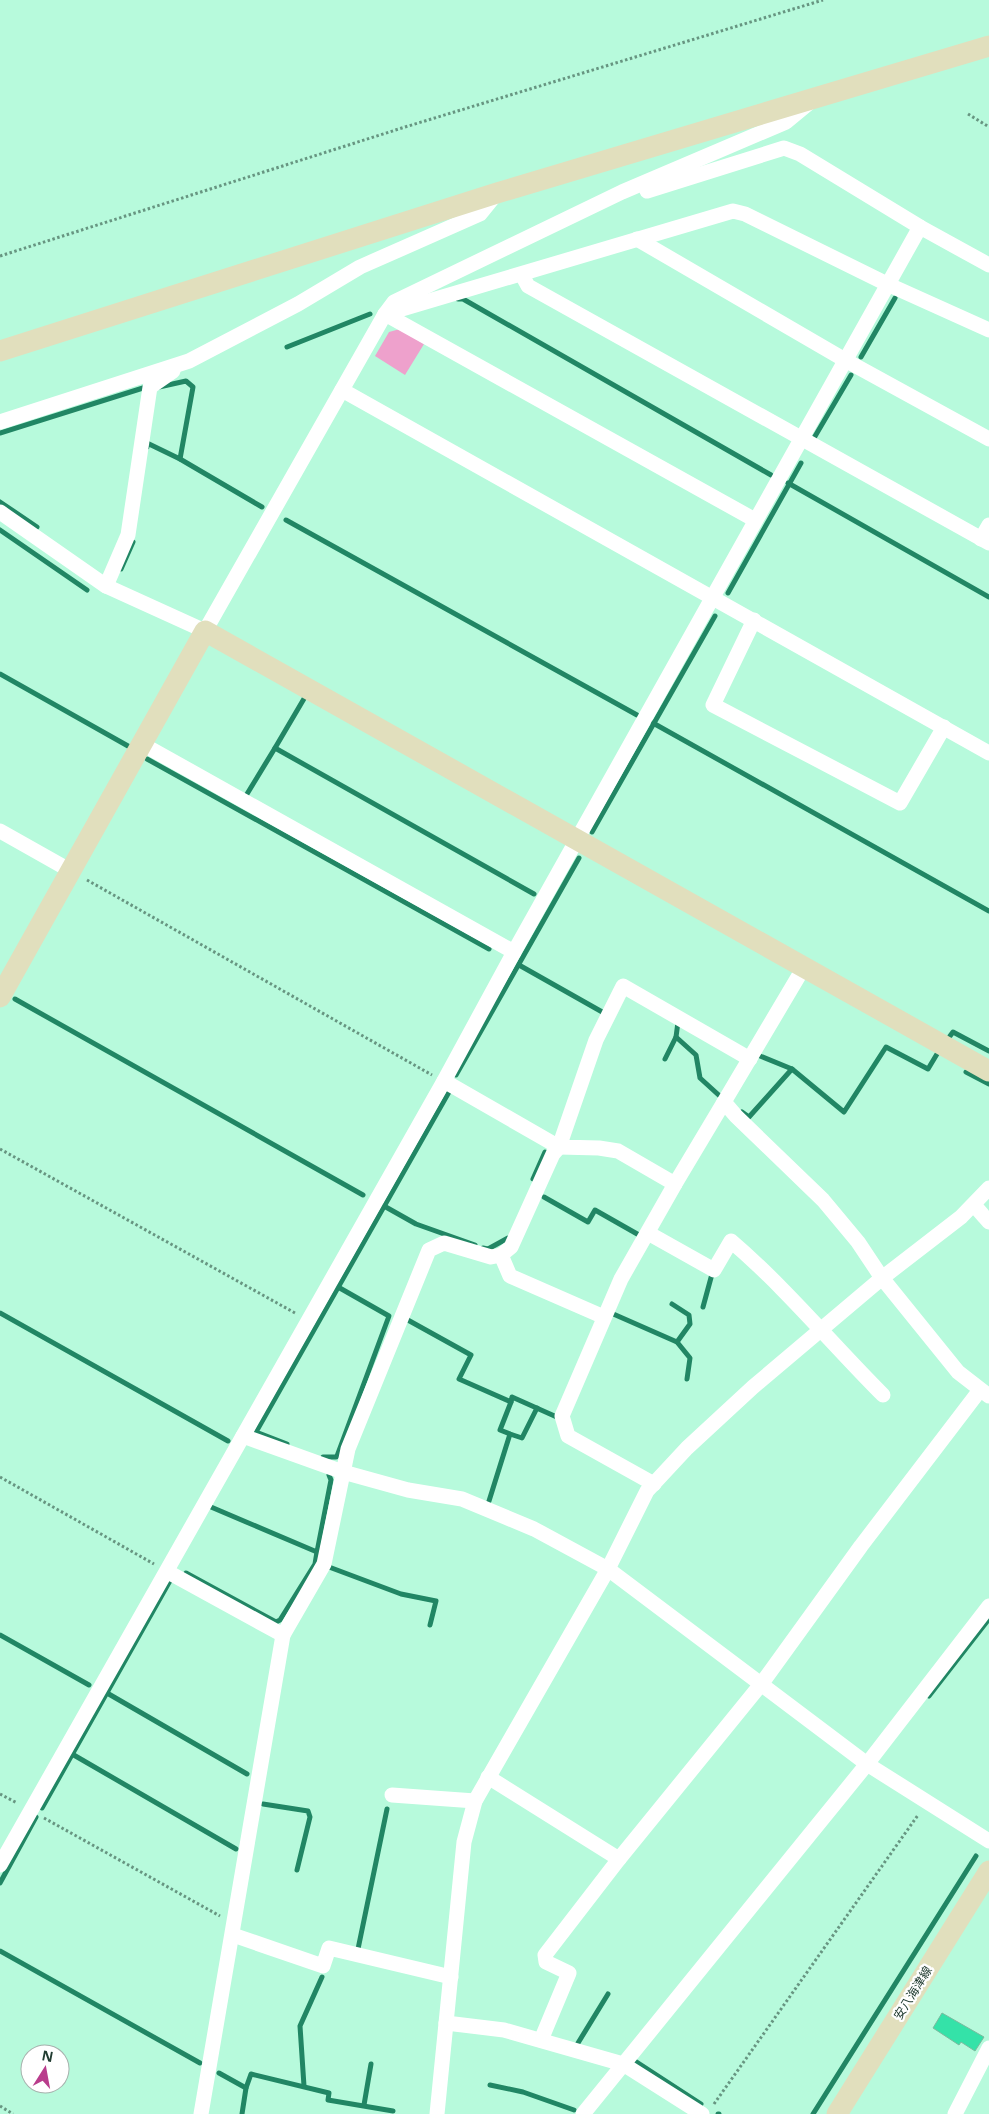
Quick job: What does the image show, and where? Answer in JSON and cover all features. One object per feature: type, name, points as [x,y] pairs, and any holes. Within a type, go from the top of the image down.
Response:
[{"type":"street","points":[[0,351],[497,193],[989,46]]},
{"type":"street","points":[[0,997],[205,631],[385,314],[394,302],[622,192],[786,122],[812,100]]},
{"type":"street","points":[[622,192],[634,195],[784,148],[800,154],[920,227],[989,265]]},
{"type":"street","points":[[106,586],[128,535],[150,387],[189,361],[298,304],[360,267],[480,214],[497,193]]},
{"type":"street","points":[[385,314],[733,211],[745,214],[888,284],[989,330]]},
{"type":"street","points":[[0,1864],[168,1572],[307,1320],[444,1081],[514,952],[920,227]]},
{"type":"street","points":[[637,239],[845,360],[989,439]]},
{"type":"street","points":[[522,275],[528,286],[985,541],[989,525]]},
{"type":"street","points":[[385,314],[755,520]]},
{"type":"street","points":[[0,422],[189,361]]},
{"type":"street","points":[[342,390],[944,727],[987,748]]},
{"type":"street","points":[[0,512],[106,586],[205,631],[989,1071]]},
{"type":"street","points":[[754,620],[713,705],[900,803],[944,727]]},
{"type":"street","points":[[142,744],[514,952]]},
{"type":"street","points":[[0,831],[71,871]]},
{"type":"street","points":[[654,1484],[568,1436],[562,1416],[621,1279],[804,967]]},
{"type":"street","points":[[201,2114],[283,1635],[324,1564],[348,1449],[429,1250],[444,1243],[491,1257],[501,1255],[511,1247],[553,1154],[559,1147],[596,1040],[623,986],[750,1059]]},
{"type":"street","points":[[444,1081],[559,1147],[599,1148],[618,1151],[675,1184]]},
{"type":"street","points":[[540,2040],[569,1973],[546,1962],[546,1955],[619,1859],[762,1683],[861,1546],[984,1393],[958,1372],[882,1278],[858,1242],[823,1200],[724,1102]]},
{"type":"street","points":[[437,2114],[464,1842],[475,1801],[608,1569],[630,1522],[654,1484],[687,1448],[753,1387],[882,1278],[974,1204],[989,1188]]},
{"type":"street","points":[[974,1204],[989,1222]]},
{"type":"street","points":[[648,1232],[714,1270],[731,1241],[767,1272],[820,1331],[883,1395]]},
{"type":"street","points":[[501,1255],[510,1276],[604,1317]]},
{"type":"street","points":[[243,1436],[342,1472],[408,1490],[462,1499],[534,1529],[608,1569],[762,1683],[867,1764],[989,1841]]},
{"type":"street","points":[[168,1572],[283,1635]]},
{"type":"street","points":[[583,2114],[867,1764],[989,1606]]},
{"type":"street","points":[[488,1777],[619,1859]]},
{"type":"street","points":[[392,1795],[475,1801]]},
{"type":"street","name":"安八海津線","points":[[837,2114],[989,1871]]},
{"type":"street","points":[[234,1929],[323,1966],[328,1948],[451,1978]]},
{"type":"street","points":[[446,2023],[504,2030],[622,2064],[707,2110]]},
{"type":"street","points":[[955,2114],[989,2048]]},
{"type":"path","points":[[0,256],[405,127],[823,0]]},
{"type":"path","points":[[968,114],[989,127]]},
{"type":"path","points":[[71,871],[444,1081]]},
{"type":"path","points":[[0,1149],[307,1320]]},
{"type":"path","points":[[0,1477],[168,1572]]},
{"type":"path","points":[[0,1794],[234,1929]]},
{"type":"path","points":[[707,2110],[927,1802]]},
{"type":"path","points":[[0,2106],[13,2114]]},
{"type":"shaded area","points":[[400,329],[424,344],[405,375],[375,356],[389,332]]},
{"type":"building","points":[[942,2013],[984,2037],[975,2051],[961,2042],[959,2045],[933,2028]]},
{"type":"waterway","points":[[861,357],[895,298]]},
{"type":"waterway","points":[[458,299],[463,299],[771,475]]},
{"type":"waterway","points":[[287,347],[370,314]]},
{"type":"waterway","points":[[814,438],[851,375]]},
{"type":"waterway","points":[[159,387],[186,381],[193,387],[180,459]]},
{"type":"waterway","points":[[0,433],[143,388]]},
{"type":"waterway","points":[[147,447],[147,443],[180,459],[262,507]]},
{"type":"waterway","points":[[728,593],[801,463]]},
{"type":"waterway","points":[[788,483],[989,597]]},
{"type":"waterway","points":[[0,502],[37,527]]},
{"type":"waterway","points":[[286,520],[637,715]]},
{"type":"waterway","points":[[0,530],[87,590]]},
{"type":"waterway","points":[[121,569],[133,542]]},
{"type":"waterway","points":[[592,832],[715,616]]},
{"type":"waterway","points":[[0,674],[128,746]]},
{"type":"waterway","points":[[275,748],[305,697]]},
{"type":"waterway","points":[[653,723],[989,911]]},
{"type":"waterway","points":[[247,794],[275,748],[534,894]]},
{"type":"waterway","points":[[147,759],[489,949]]},
{"type":"waterway","points":[[456,1075],[579,858]]},
{"type":"waterway","points":[[519,965],[604,1013]]},
{"type":"waterway","points":[[15,999],[363,1195]]},
{"type":"waterway","points":[[665,1059],[676,1037],[678,1022]]},
{"type":"waterway","points":[[950,1036],[953,1032],[989,1051]]},
{"type":"waterway","points":[[676,1037],[696,1055],[700,1078],[722,1098]]},
{"type":"waterway","points":[[742,1112],[749,1117],[792,1069],[844,1112],[886,1047],[928,1069],[937,1054]]},
{"type":"waterway","points":[[760,1056],[792,1069]]},
{"type":"waterway","points":[[966,1072],[989,1084]]},
{"type":"waterway","points":[[287,1444],[256,1432],[449,1092]]},
{"type":"waterway","points":[[533,1179],[545,1152]]},
{"type":"waterway","points":[[544,1197],[588,1222],[595,1210],[639,1235]]},
{"type":"waterway","points":[[384,1206],[416,1224],[475,1245]]},
{"type":"waterway","points":[[483,1248],[488,1249],[508,1238]]},
{"type":"waterway","points":[[703,1307],[712,1274]]},
{"type":"waterway","points":[[337,1456],[389,1316],[338,1287]]},
{"type":"waterway","points":[[672,1304],[689,1315],[690,1324],[677,1342]]},
{"type":"waterway","points":[[0,1313],[228,1441]]},
{"type":"waterway","points":[[611,1313],[677,1342],[690,1358],[687,1379]]},
{"type":"waterway","points":[[406,1319],[471,1355],[459,1379],[511,1402],[512,1397],[559,1418]]},
{"type":"waterway","points":[[489,1501],[510,1434],[500,1430],[511,1402]]},
{"type":"waterway","points":[[510,1434],[522,1438],[537,1408]]},
{"type":"waterway","points":[[323,1457],[336,1457]]},
{"type":"waterway","points":[[211,1507],[317,1552],[331,1480],[329,1475]]},
{"type":"waterway","points":[[186,1573],[276,1622],[280,1620],[315,1564],[317,1552]]},
{"type":"waterway","points":[[329,1567],[401,1594],[436,1601],[430,1625]]},
{"type":"waterway","points":[[42,1808],[171,1579]]},
{"type":"waterway","points":[[929,1696],[989,1619]]},
{"type":"waterway","points":[[0,1635],[89,1685]]},
{"type":"waterway","points":[[107,1693],[247,1774]]},
{"type":"waterway","points":[[72,1754],[236,1849]]},
{"type":"waterway","points":[[263,1804],[308,1811],[310,1817],[297,1870]]},
{"type":"waterway","points":[[358,1949],[387,1809]]},
{"type":"waterway","points":[[0,1883],[36,1817]]},
{"type":"waterway","points":[[813,2114],[976,1856]]},
{"type":"waterway","points":[[0,1951],[200,2063]]},
{"type":"waterway","points":[[304,2086],[300,2026],[322,1977]]},
{"type":"waterway","points":[[578,2043],[608,1994]]},
{"type":"waterway","points":[[635,2061],[701,2104]]},
{"type":"waterway","points":[[364,2105],[371,2064]]},
{"type":"waterway","points":[[219,2073],[246,2088],[242,2114]]},
{"type":"waterway","points":[[246,2088],[251,2074],[329,2093],[328,2100],[393,2111]]},
{"type":"waterway","points":[[490,2085],[523,2092],[574,2110]]}]
